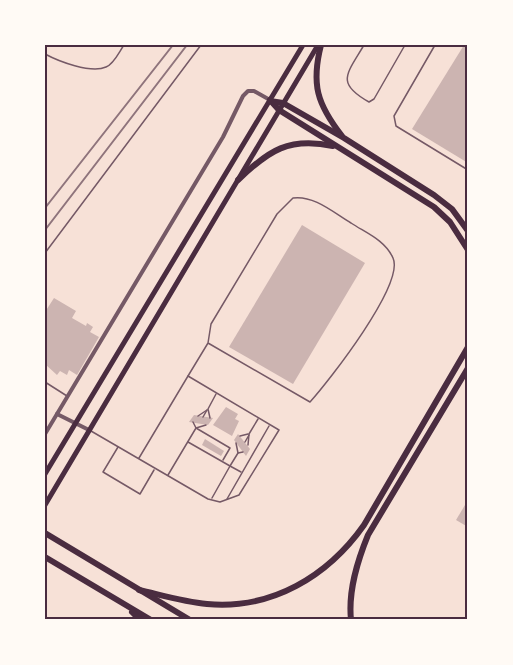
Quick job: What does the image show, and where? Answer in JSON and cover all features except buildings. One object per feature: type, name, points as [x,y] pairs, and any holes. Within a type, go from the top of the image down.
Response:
[{"type":"highway","points":[[319,45],[316,84],[320,102],[327,117],[344,138]]},
{"type":"highway","points":[[270,100],[283,104],[344,138],[434,195],[452,209],[468,231]]},
{"type":"highway","points":[[270,100],[279,110],[434,207],[450,222],[468,250]]},
{"type":"highway","points":[[238,180],[259,160],[278,148],[295,143],[320,143],[339,148]]},
{"type":"highway","points":[[139,590],[208,604],[253,602],[293,588],[326,568],[352,542],[364,525],[468,347]]},
{"type":"highway","points":[[351,620],[352,586],[359,557],[368,535],[468,368]]},
{"type":"highway","points":[[45,533],[190,620]]},
{"type":"highway","points":[[48,559],[151,620]]},
{"type":"highway","points":[[122,603],[140,620]]},
{"type":"main road","points":[[45,474],[303,45]]},
{"type":"main road","points":[[45,505],[319,45]]},
{"type":"street","points":[[45,434],[223,137],[243,96],[248,91],[254,91],[270,100]]},
{"type":"street","points":[[57,414],[89,430]]},
{"type":"lane","points":[[45,54],[71,66],[100,69],[112,63],[124,45]]},
{"type":"lane","points":[[45,253],[201,45]]},
{"type":"lane","points":[[364,45],[347,75],[347,82],[350,91],[369,102],[374,99],[405,45]]},
{"type":"lane","points":[[435,45],[394,116],[396,126],[468,170]]},
{"type":"lane","points":[[138,458],[208,343],[211,324],[277,214],[293,198],[302,196],[312,200],[385,244],[394,260],[395,278],[339,370],[310,402],[208,343]]},
{"type":"lane","points":[[89,430],[211,500],[226,501],[239,495],[279,430],[188,376]]},
{"type":"lane","points":[[45,382],[68,396]]},
{"type":"lane","points":[[203,417],[216,393]]},
{"type":"lane","points":[[198,416],[208,409]]},
{"type":"lane","points":[[208,409],[210,418]]},
{"type":"lane","points":[[245,442],[259,418]]},
{"type":"lane","points":[[194,422],[196,428],[230,448],[222,461]]},
{"type":"lane","points":[[168,476],[199,424]]},
{"type":"lane","points":[[196,428],[206,425]]},
{"type":"lane","points":[[226,501],[270,425]]},
{"type":"lane","points":[[240,436],[249,434]]},
{"type":"lane","points":[[248,445],[249,434]]},
{"type":"lane","points":[[211,443],[213,438]]},
{"type":"lane","points":[[188,442],[242,473]]},
{"type":"lane","points":[[218,447],[221,443]]},
{"type":"lane","points":[[236,443],[238,453]]},
{"type":"lane","points":[[118,446],[103,472],[141,494],[155,468]]},
{"type":"lane","points":[[205,452],[207,448]]},
{"type":"lane","points":[[211,500],[241,449]]},
{"type":"lane","points":[[238,453],[243,452]]},
{"type":"railway","points":[[45,208],[173,45]]},
{"type":"railway","points":[[45,230],[187,45]]}]
